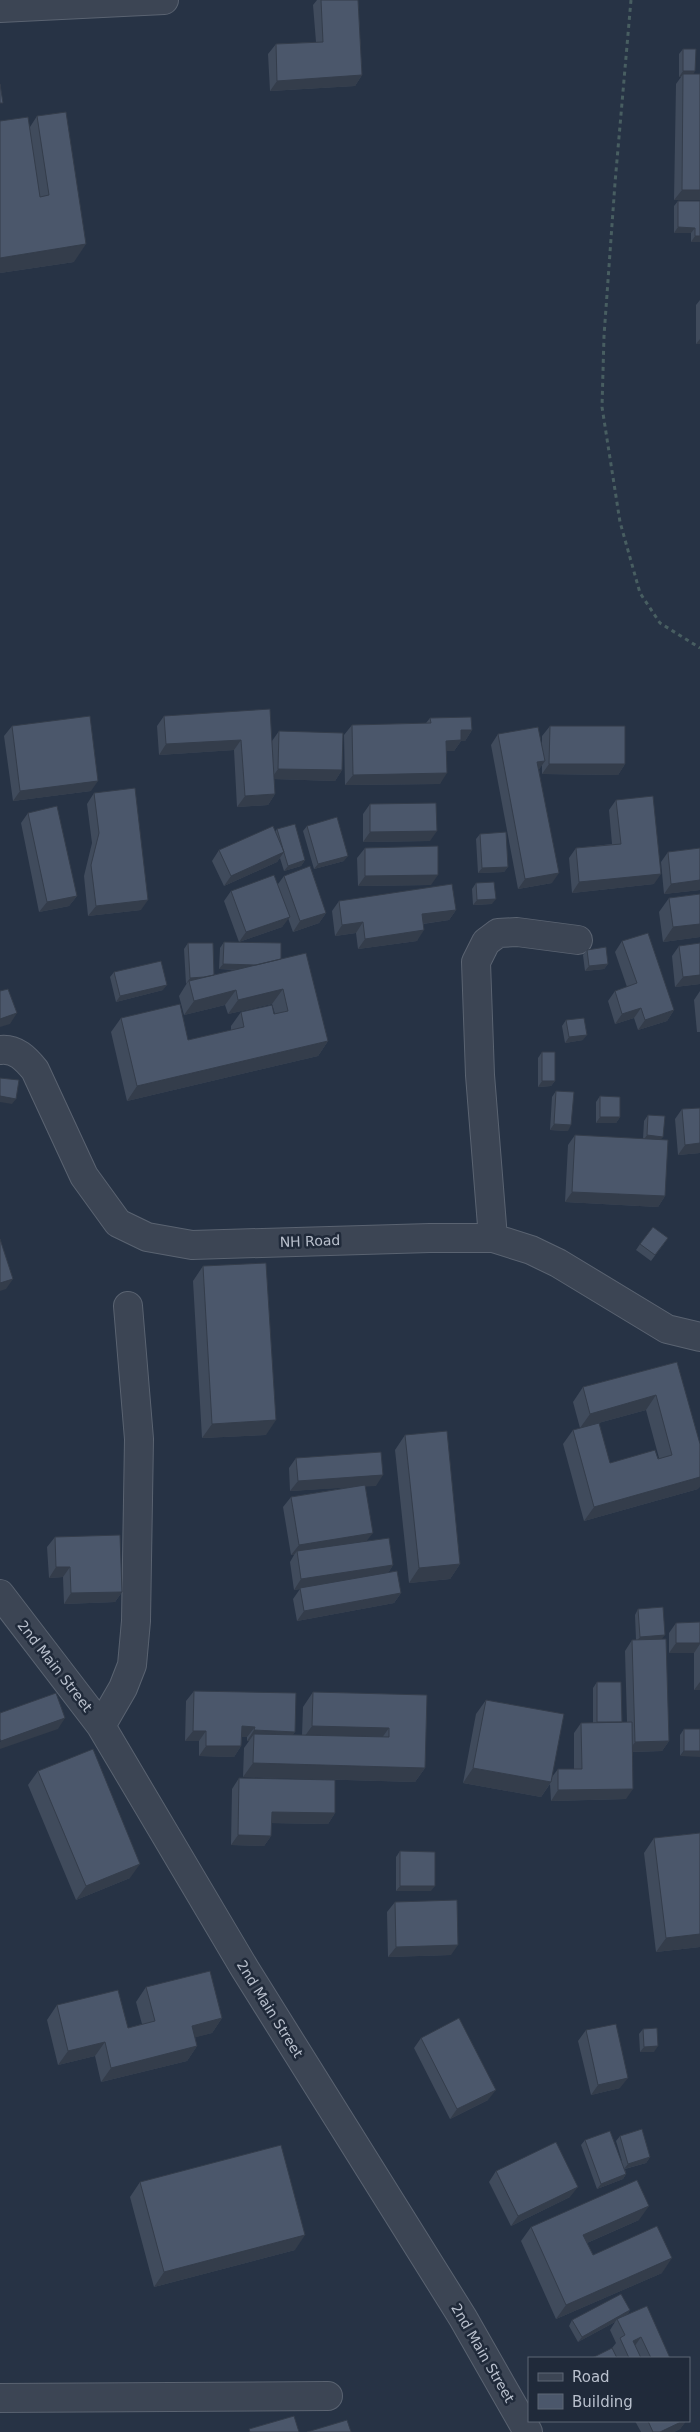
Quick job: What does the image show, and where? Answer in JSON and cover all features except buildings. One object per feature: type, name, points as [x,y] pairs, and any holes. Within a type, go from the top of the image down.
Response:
[{"type":"street","points":[[0,8],[164,0]]},
{"type":"street","points":[[493,1238],[480,1076],[476,962],[486,942],[498,933],[517,932],[578,940]]},
{"type":"street","name":"NH Road","points":[[0,1050],[5,1049],[23,1056],[36,1070],[84,1176],[118,1223],[147,1236],[192,1244],[493,1238],[531,1250],[558,1263],[667,1329],[700,1338]]},
{"type":"street","points":[[102,1726],[123,1688],[132,1666],[136,1621],[139,1439],[128,1306]]},
{"type":"street","name":"2nd Main Street","points":[[0,1594],[102,1726],[245,1969],[463,2318],[528,2432]]},
{"type":"street","points":[[0,2398],[328,2396]]},
{"type":"path","points":[[631,0],[613,202],[602,407],[620,522],[640,593],[660,623],[700,648]]}]
